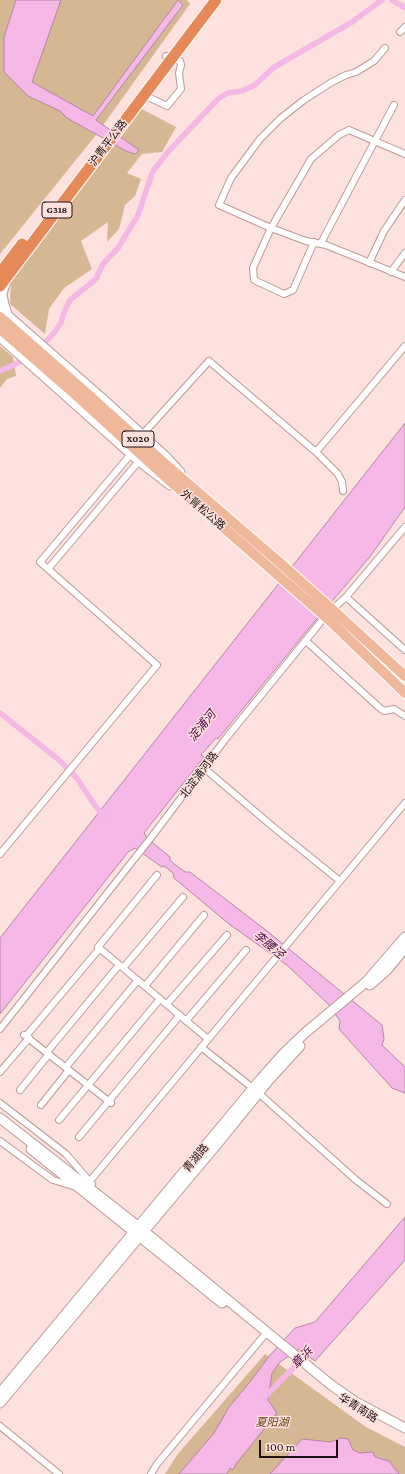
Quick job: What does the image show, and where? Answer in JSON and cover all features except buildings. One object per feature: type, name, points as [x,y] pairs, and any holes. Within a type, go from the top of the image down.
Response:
[{"type":"highway","name":"沪青平公路","points":[[115,128],[144,95],[208,0]]},
{"type":"highway","name":"沪青平公路","points":[[2,276],[10,260],[115,128],[169,57],[216,0]]},
{"type":"highway","name":"沪青平公路","points":[[2,276],[104,142]]},
{"type":"main road","points":[[2,276],[4,305],[6,312],[13,320]]},
{"type":"main road","points":[[0,308],[142,435],[172,464],[194,489]]},
{"type":"main road","points":[[0,312],[13,320]]},
{"type":"main road","name":"外青松公路","points":[[0,317],[185,494],[328,620],[405,693]]},
{"type":"main road","points":[[24,330],[13,326],[2,338],[139,461],[164,481],[185,494]]},
{"type":"main road","name":"外青松公路","points":[[0,328],[79,392],[279,562],[405,676]]},
{"type":"main road","name":"青湖路","points":[[351,998],[405,937]]},
{"type":"main road","name":"青湖路","points":[[0,1403],[256,1091],[332,1014],[387,970],[405,948]]},
{"type":"main road","points":[[1,1122],[78,1188],[139,1232]]},
{"type":"main road","points":[[1,1122],[97,1194],[139,1232],[315,1375]]},
{"type":"main road","name":"青湖路","points":[[0,1392],[139,1232]]},
{"type":"main road","name":"华青南路","points":[[315,1375],[354,1401],[405,1428]]},
{"type":"main road","name":"华青南路","points":[[315,1375],[352,1406],[405,1435]]},
{"type":"street","points":[[385,48],[374,61],[356,72],[332,82],[304,100],[281,118],[260,139],[231,178],[219,205],[271,228],[306,241],[321,243],[405,278]]},
{"type":"street","points":[[144,95],[165,106],[169,106],[182,89],[179,73],[181,65],[178,60],[169,57]]},
{"type":"street","points":[[321,243],[374,140],[394,105]]},
{"type":"street","points":[[314,242],[293,290],[284,294],[254,280],[254,268],[271,228],[311,159],[339,135],[349,130],[405,154]]},
{"type":"street","points":[[369,263],[384,231],[405,200]]},
{"type":"street","points":[[390,272],[405,253]]},
{"type":"street","points":[[316,452],[405,346]]},
{"type":"street","points":[[142,435],[210,361],[316,452],[338,474],[342,482],[343,491]]},
{"type":"street","points":[[0,854],[157,665],[40,562],[131,454]]},
{"type":"street","points":[[48,569],[139,461]]},
{"type":"street","name":"北淀浦河路","points":[[0,1029],[204,768],[326,616],[346,597],[405,527]]},
{"type":"street","points":[[346,597],[405,650]]},
{"type":"street","points":[[306,641],[381,709],[384,711],[394,708],[405,716]]},
{"type":"street","points":[[204,768],[340,881]]},
{"type":"street","points":[[90,1181],[405,803]]},
{"type":"street","points":[[0,1072],[26,1036],[100,948],[98,947],[157,875]]},
{"type":"street","points":[[20,1090],[48,1053],[121,966],[183,897]]},
{"type":"street","points":[[145,986],[204,915]]},
{"type":"street","points":[[167,1004],[226,935]]},
{"type":"street","points":[[100,948],[208,1039]]},
{"type":"street","points":[[186,1021],[246,950]]},
{"type":"street","points":[[41,1105],[138,980]]},
{"type":"street","points":[[59,1120],[160,999]]},
{"type":"street","points":[[79,1137],[110,1102],[180,1015]]},
{"type":"street","points":[[26,1036],[110,1102]]},
{"type":"street","points":[[201,1047],[256,1091],[356,1180],[387,1204]]},
{"type":"street","points":[[0,1103],[66,1154],[90,1181],[97,1194]]},
{"type":"street","points":[[0,1140],[53,1180],[78,1188]]},
{"type":"street","points":[[66,1170],[77,1171],[84,1174]]},
{"type":"street","points":[[151,1474],[157,1464],[265,1335]]},
{"type":"street","points":[[0,1426],[59,1474]]},
{"type":"green space","points":[[0,0],[187,0],[190,4],[96,135],[0,254]]},
{"type":"green space","points":[[140,108],[176,127],[162,152],[142,154],[127,173],[141,179],[135,196],[125,205],[119,229],[107,242],[108,222],[81,241],[92,269],[64,288],[49,309],[45,334],[10,304],[11,276]]},
{"type":"green space","points":[[0,346],[13,357],[16,376],[7,379],[0,388]]},
{"type":"green space","name":"夏阳湖","points":[[265,1354],[366,1427],[405,1447],[405,1474],[165,1474],[177,1455]]},
{"type":"water","points":[[16,0],[61,0],[32,82],[93,116],[178,0],[183,5],[96,120],[139,150],[135,154],[126,151],[67,118],[60,111],[28,96],[4,72],[4,37]]},
{"type":"water","points":[[405,423],[405,507],[369,558],[218,739],[216,738],[201,755],[204,757],[144,833],[147,838],[170,857],[170,860],[173,863],[185,872],[190,872],[267,931],[382,1025],[384,1039],[382,1045],[405,1067],[405,1093],[392,1088],[339,1029],[340,1021],[329,1005],[288,966],[229,924],[174,878],[173,873],[164,866],[162,867],[135,848],[128,852],[0,1014],[0,938]]},
{"type":"water","points":[[405,1217],[405,1260],[315,1361],[299,1349],[280,1362],[272,1373],[268,1400],[277,1413],[236,1464],[233,1470],[230,1468],[227,1474],[179,1474],[214,1433],[229,1407],[270,1355],[295,1328],[315,1322]]},
{"type":"water","points":[[341,1438],[348,1439],[353,1450],[360,1453],[373,1452],[375,1457],[389,1461],[399,1474],[270,1474],[302,1439],[331,1442]]},
{"type":"waterway","points":[[41,347],[61,323],[70,300],[96,279],[103,264],[118,248],[138,215],[153,171],[167,153],[218,99],[228,93],[242,91],[255,85],[273,68],[352,22],[382,0]]},
{"type":"waterway","points":[[392,0],[405,8]]},
{"type":"waterway","points":[[0,371],[26,358]]},
{"type":"waterway","points":[[0,713],[59,760],[76,777],[96,807],[105,817]]},
{"type":"waterway","name":"章浜","points":[[264,1398],[311,1350]]},
{"type":"water label","name":"淀浦河","points":[[202,726]]},
{"type":"water label","name":"李腰泾","points":[[269,945]]}]
